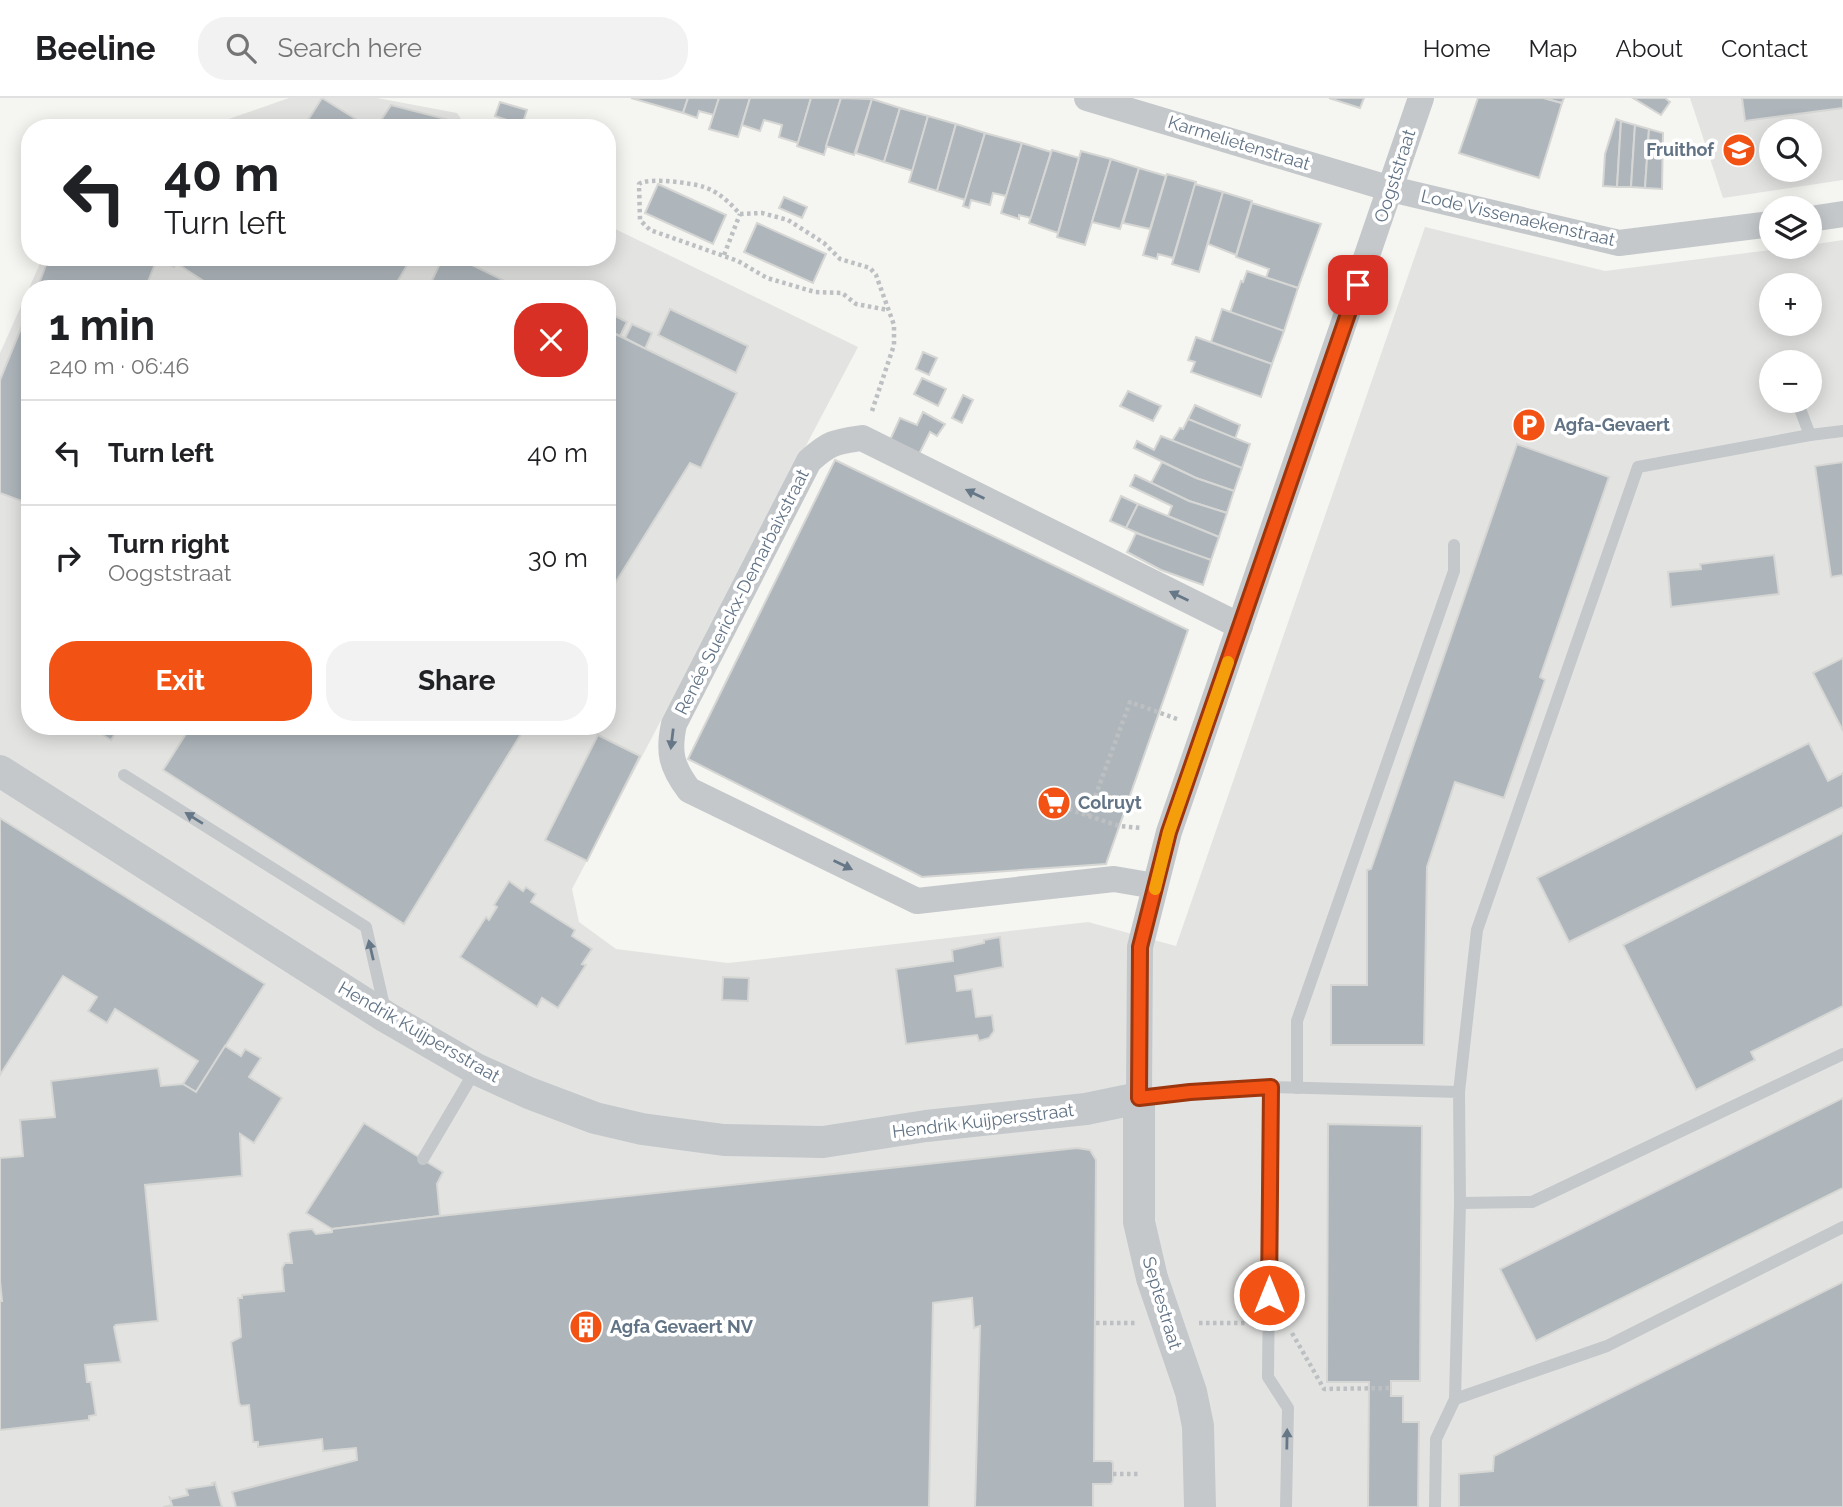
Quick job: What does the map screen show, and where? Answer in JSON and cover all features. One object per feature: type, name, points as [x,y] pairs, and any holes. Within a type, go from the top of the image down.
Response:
[{"type":"street","name":"Karmelietenstraat","points":[[1087,98],[1391,189]]},
{"type":"street","name":"Oogststraat","points":[[1139,1098],[1140,947],[1169,832],[1421,98]]},
{"type":"street","name":"Lode Vissenaekenstraat","points":[[1391,189],[1619,243],[1759,226]]},
{"type":"street","points":[[1822,217],[1843,214]]},
{"type":"street","points":[[862,438],[1240,626]]},
{"type":"street","name":"Renée Suerickx-Demarbaixstraat","points":[[862,438],[826,446],[810,461],[674,724],[669,745],[679,777],[689,790],[917,901],[1114,879],[1156,886]]},
{"type":"street","name":"Hendrik Kuijpersstraat","points":[[0,771],[386,1017],[476,1069],[595,1118],[642,1129],[724,1140],[823,1142],[926,1126],[1086,1109],[1139,1098]]},
{"type":"street","name":"Septestraat","points":[[1139,1098],[1139,1223],[1152,1278],[1191,1392],[1198,1426],[1200,1507]]},
{"type":"lane","points":[[1801,413],[1810,435]]},
{"type":"lane","points":[[1435,1507],[1436,1439],[1455,1399],[1460,1203],[1459,1092],[1477,930],[1638,467],[1843,430]]},
{"type":"lane","points":[[1297,1088],[1297,1021],[1454,571],[1454,545]]},
{"type":"lane","points":[[124,775],[366,927],[386,1017]]},
{"type":"lane","points":[[1460,1203],[1532,1202],[1843,1054]]},
{"type":"lane","points":[[423,1159],[476,1069]]},
{"type":"lane","points":[[1139,1098],[1271,1087],[1459,1092]]},
{"type":"lane","points":[[1271,1087],[1268,1377],[1288,1408],[1286,1507]]},
{"type":"lane","points":[[1455,1399],[1607,1346],[1843,1227]]},
{"type":"path","points":[[740,214],[727,200],[705,187],[654,180],[645,180],[639,184],[640,220],[650,230],[738,261],[767,278],[815,292],[842,293],[856,304],[888,310]]},
{"type":"path","points":[[740,214],[762,212],[788,220],[824,243],[839,259],[870,268],[877,275],[894,325],[894,345],[862,438]]},
{"type":"path","points":[[724,256],[740,214]]},
{"type":"path","points":[[1088,816],[1130,702],[1204,730]]},
{"type":"path","points":[[1062,807],[1119,826],[1169,832]]},
{"type":"path","points":[[1113,1474],[1139,1474]]},
{"type":"shaded area","points":[[289,98],[377,98],[457,113],[461,119],[229,119]]},
{"type":"shaded area","name":"Fruithof","points":[[1690,98],[1843,98],[1843,180],[1723,198]]},
{"type":"shaded area","points":[[1425,227],[1605,271],[1759,251],[1759,259],[1822,259],[1822,243],[1843,240],[1843,1507],[0,1507],[0,353],[21,306],[21,735],[616,735],[616,280],[33,280],[39,266],[616,266],[616,229],[858,347],[572,889],[579,922],[616,949],[728,963],[1088,922],[1176,946]]},
{"type":"building","points":[[322,98],[356,119],[309,119]]},
{"type":"building","points":[[631,98],[688,98],[683,113]]},
{"type":"building","points":[[688,98],[719,98],[714,115],[699,111],[697,118],[683,113]]},
{"type":"building","points":[[719,98],[750,98],[738,137],[709,129]]},
{"type":"building","points":[[750,98],[811,98],[798,143],[779,137],[782,125],[764,120],[760,131],[742,125]]},
{"type":"building","points":[[811,98],[841,98],[824,155],[797,146]]},
{"type":"building","points":[[841,98],[872,99],[854,155],[826,146]]},
{"type":"building","points":[[1329,98],[1364,98],[1360,108]]},
{"type":"building","points":[[1478,98],[1544,98],[1562,103],[1539,178],[1459,153]]},
{"type":"building","points":[[1544,98],[1564,98],[1562,103]]},
{"type":"building","points":[[1633,98],[1665,98],[1670,102],[1661,115]]},
{"type":"building","points":[[1742,98],[1843,98],[1843,108],[1745,121]]},
{"type":"building","points":[[872,99],[900,108],[884,162],[856,153]]},
{"type":"building","points":[[500,102],[527,110],[524,119],[495,116]]},
{"type":"building","points":[[391,105],[445,119],[382,119]]},
{"type":"building","points":[[900,108],[928,116],[913,171],[884,162]]},
{"type":"building","points":[[928,116],[956,124],[937,191],[909,182]]},
{"type":"building","points":[[1616,119],[1621,121],[1617,187],[1603,186],[1605,154]]},
{"type":"building","points":[[1621,121],[1635,125],[1631,187],[1617,187]]},
{"type":"building","points":[[956,124],[985,133],[965,200],[937,191]]},
{"type":"building","points":[[1635,125],[1649,129],[1645,188],[1631,187]]},
{"type":"building","points":[[1649,129],[1663,133],[1662,189],[1645,188]]},
{"type":"building","points":[[985,133],[1022,143],[1006,196],[993,193],[990,205],[971,200],[969,208],[963,206]]},
{"type":"building","points":[[1022,143],[1051,152],[1031,218],[1019,215],[1019,219],[1001,213]]},
{"type":"building","points":[[1052,150],[1079,158],[1058,233],[1029,223]]},
{"type":"building","points":[[1081,151],[1111,159],[1085,245],[1057,237]]},
{"type":"building","points":[[1111,159],[1139,168],[1120,229],[1092,222]]},
{"type":"building","points":[[1139,168],[1166,176],[1150,229],[1123,223]]},
{"type":"building","points":[[1167,174],[1196,182],[1173,258],[1158,254],[1157,259],[1143,255]]},
{"type":"building","points":[[658,184],[726,215],[713,244],[645,213]]},
{"type":"building","points":[[1195,184],[1223,192],[1199,272],[1172,264]]},
{"type":"building","points":[[1223,192],[1252,201],[1236,255],[1208,244]]},
{"type":"building","points":[[784,197],[807,207],[802,218],[779,208]]},
{"type":"building","points":[[1252,203],[1321,224],[1298,288],[1266,278],[1269,269],[1236,257]]},
{"type":"building","points":[[757,223],[826,254],[813,283],[744,252]]},
{"type":"building","points":[[46,266],[154,266],[149,280],[40,280]]},
{"type":"building","points":[[181,266],[407,266],[398,280],[202,280]]},
{"type":"building","points":[[439,266],[474,266],[503,280],[432,280]]},
{"type":"building","points":[[1247,271],[1298,288],[1284,331],[1230,313]]},
{"type":"building","points":[[670,309],[748,346],[736,373],[658,335]]},
{"type":"building","points":[[1222,309],[1284,331],[1272,364],[1211,342]]},
{"type":"building","points":[[616,316],[627,322],[620,336],[616,334]]},
{"type":"building","points":[[632,324],[652,333],[645,349],[625,338]]},
{"type":"building","points":[[21,328],[21,501],[0,493],[0,380]]},
{"type":"building","points":[[616,334],[737,393],[701,468],[690,463],[616,582]]},
{"type":"building","points":[[1196,337],[1272,364],[1261,397],[1191,372],[1195,362],[1188,360]]},
{"type":"building","points":[[923,352],[937,358],[929,375],[916,369]]},
{"type":"building","points":[[922,378],[946,389],[938,406],[914,394]]},
{"type":"building","points":[[1128,391],[1161,406],[1153,421],[1120,406]]},
{"type":"building","points":[[963,395],[973,400],[962,423],[952,418]]},
{"type":"building","points":[[1195,405],[1240,425],[1235,439],[1188,419]]},
{"type":"building","points":[[923,412],[945,424],[937,436],[930,432],[919,454],[890,440],[900,418],[917,425]]},
{"type":"building","points":[[1188,419],[1250,444],[1242,468],[1172,441]]},
{"type":"building","points":[[1161,436],[1242,468],[1234,491],[1196,478],[1134,448],[1137,441],[1154,450]]},
{"type":"building","points":[[1517,444],[1609,477],[1540,677],[1545,680],[1504,798],[1455,782],[1427,867],[1424,1045],[1331,1045],[1331,985],[1367,985],[1367,870],[1371,869]]},
{"type":"building","points":[[835,460],[1188,630],[1106,864],[922,877],[688,759]]},
{"type":"building","points":[[1162,462],[1196,478],[1234,491],[1227,513],[1189,501],[1151,483]]},
{"type":"building","points":[[1843,462],[1843,575],[1831,577],[1815,466]]},
{"type":"building","points":[[1135,475],[1189,501],[1227,513],[1219,537],[1168,516],[1172,506],[1130,486]]},
{"type":"building","points":[[1121,496],[1138,504],[1126,528],[1110,521]]},
{"type":"building","points":[[1138,504],[1219,537],[1211,560],[1126,528]]},
{"type":"building","points":[[1136,533],[1211,560],[1203,585],[1161,570],[1127,552]]},
{"type":"building","points":[[1774,555],[1779,594],[1671,607],[1668,572],[1701,569],[1700,564]]},
{"type":"building","points":[[1843,658],[1843,731],[1813,673]]},
{"type":"building","points":[[185,735],[520,735],[404,924],[163,770]]},
{"type":"building","points":[[598,735],[640,756],[587,861],[545,840]]},
{"type":"building","points":[[1809,743],[1828,781],[1843,773],[1843,807],[1569,942],[1537,878]]},
{"type":"building","points":[[0,818],[265,984],[196,1092],[183,1084],[198,1061],[115,1009],[107,1023],[88,1011],[97,997],[63,976],[0,1075]]},
{"type":"building","points":[[1843,833],[1843,1006],[1751,1052],[1755,1060],[1696,1090],[1623,945]]},
{"type":"building","points":[[509,881],[523,891],[526,887],[536,894],[531,902],[575,930],[572,936],[592,949],[582,964],[586,965],[558,1008],[542,998],[537,1007],[460,957],[486,917],[489,920],[497,907],[494,905]]},
{"type":"building","points":[[1000,937],[1003,967],[955,976],[957,991],[972,989],[976,1017],[992,1015],[994,1031],[989,1038],[979,1041],[977,1035],[906,1044],[896,969],[953,961],[952,950]]},
{"type":"building","points":[[723,977],[749,978],[748,1001],[722,1000]]},
{"type":"building","points":[[225,1046],[241,1056],[245,1049],[261,1058],[249,1077],[282,1098],[254,1143],[240,1134],[242,1176],[145,1185],[158,1321],[116,1325],[114,1327],[121,1362],[85,1365],[87,1382],[91,1382],[96,1415],[89,1416],[89,1420],[0,1430],[0,1158],[23,1156],[20,1120],[55,1117],[51,1081],[158,1068],[161,1086],[183,1084],[196,1092]]},
{"type":"building","points":[[1843,1098],[1843,1188],[1536,1341],[1500,1269]]},
{"type":"building","points":[[364,1123],[443,1172],[437,1184],[440,1216],[332,1229],[306,1213]]},
{"type":"building","points":[[1328,1124],[1422,1126],[1420,1381],[1391,1381],[1391,1396],[1403,1396],[1403,1422],[1419,1422],[1418,1507],[1368,1507],[1369,1382],[1327,1382]]},
{"type":"building","name":"Agfa Gevaert NV","points":[[1077,1148],[1090,1150],[1096,1160],[1094,1461],[1113,1463],[1111,1484],[1093,1484],[1093,1507],[975,1507],[980,1326],[974,1328],[972,1298],[933,1303],[929,1507],[236,1507],[232,1492],[357,1460],[356,1448],[323,1451],[322,1439],[258,1447],[258,1442],[253,1442],[249,1405],[241,1406],[239,1403],[231,1342],[241,1337],[238,1298],[242,1298],[242,1295],[284,1291],[282,1268],[285,1263],[292,1263],[288,1234],[292,1231],[312,1229],[316,1234],[332,1232],[332,1229],[440,1216]]},
{"type":"building","points":[[1843,1282],[1843,1507],[1459,1507],[1459,1474],[1493,1471],[1494,1456]]},
{"type":"building","points":[[215,1482],[222,1507],[163,1507],[172,1505],[169,1496],[171,1499],[188,1495],[186,1489],[213,1485]]},
{"type":"slow traffic","points":[[1155,889],[1169,832],[1228,662]]},
{"type":"place","name":"Fruithof","points":[[1739,150]]},
{"type":"place","name":"Agfa-Gevaert","points":[[1529,425]]},
{"type":"place","name":"Colruyt","points":[[1054,803]]},
{"type":"place","name":"Agfa Gevaert NV","points":[[586,1327]]},
{"type":"route","points":[[1269,1295],[1271,1087],[1139,1098],[1140,947],[1169,832],[1358,285]]}]
